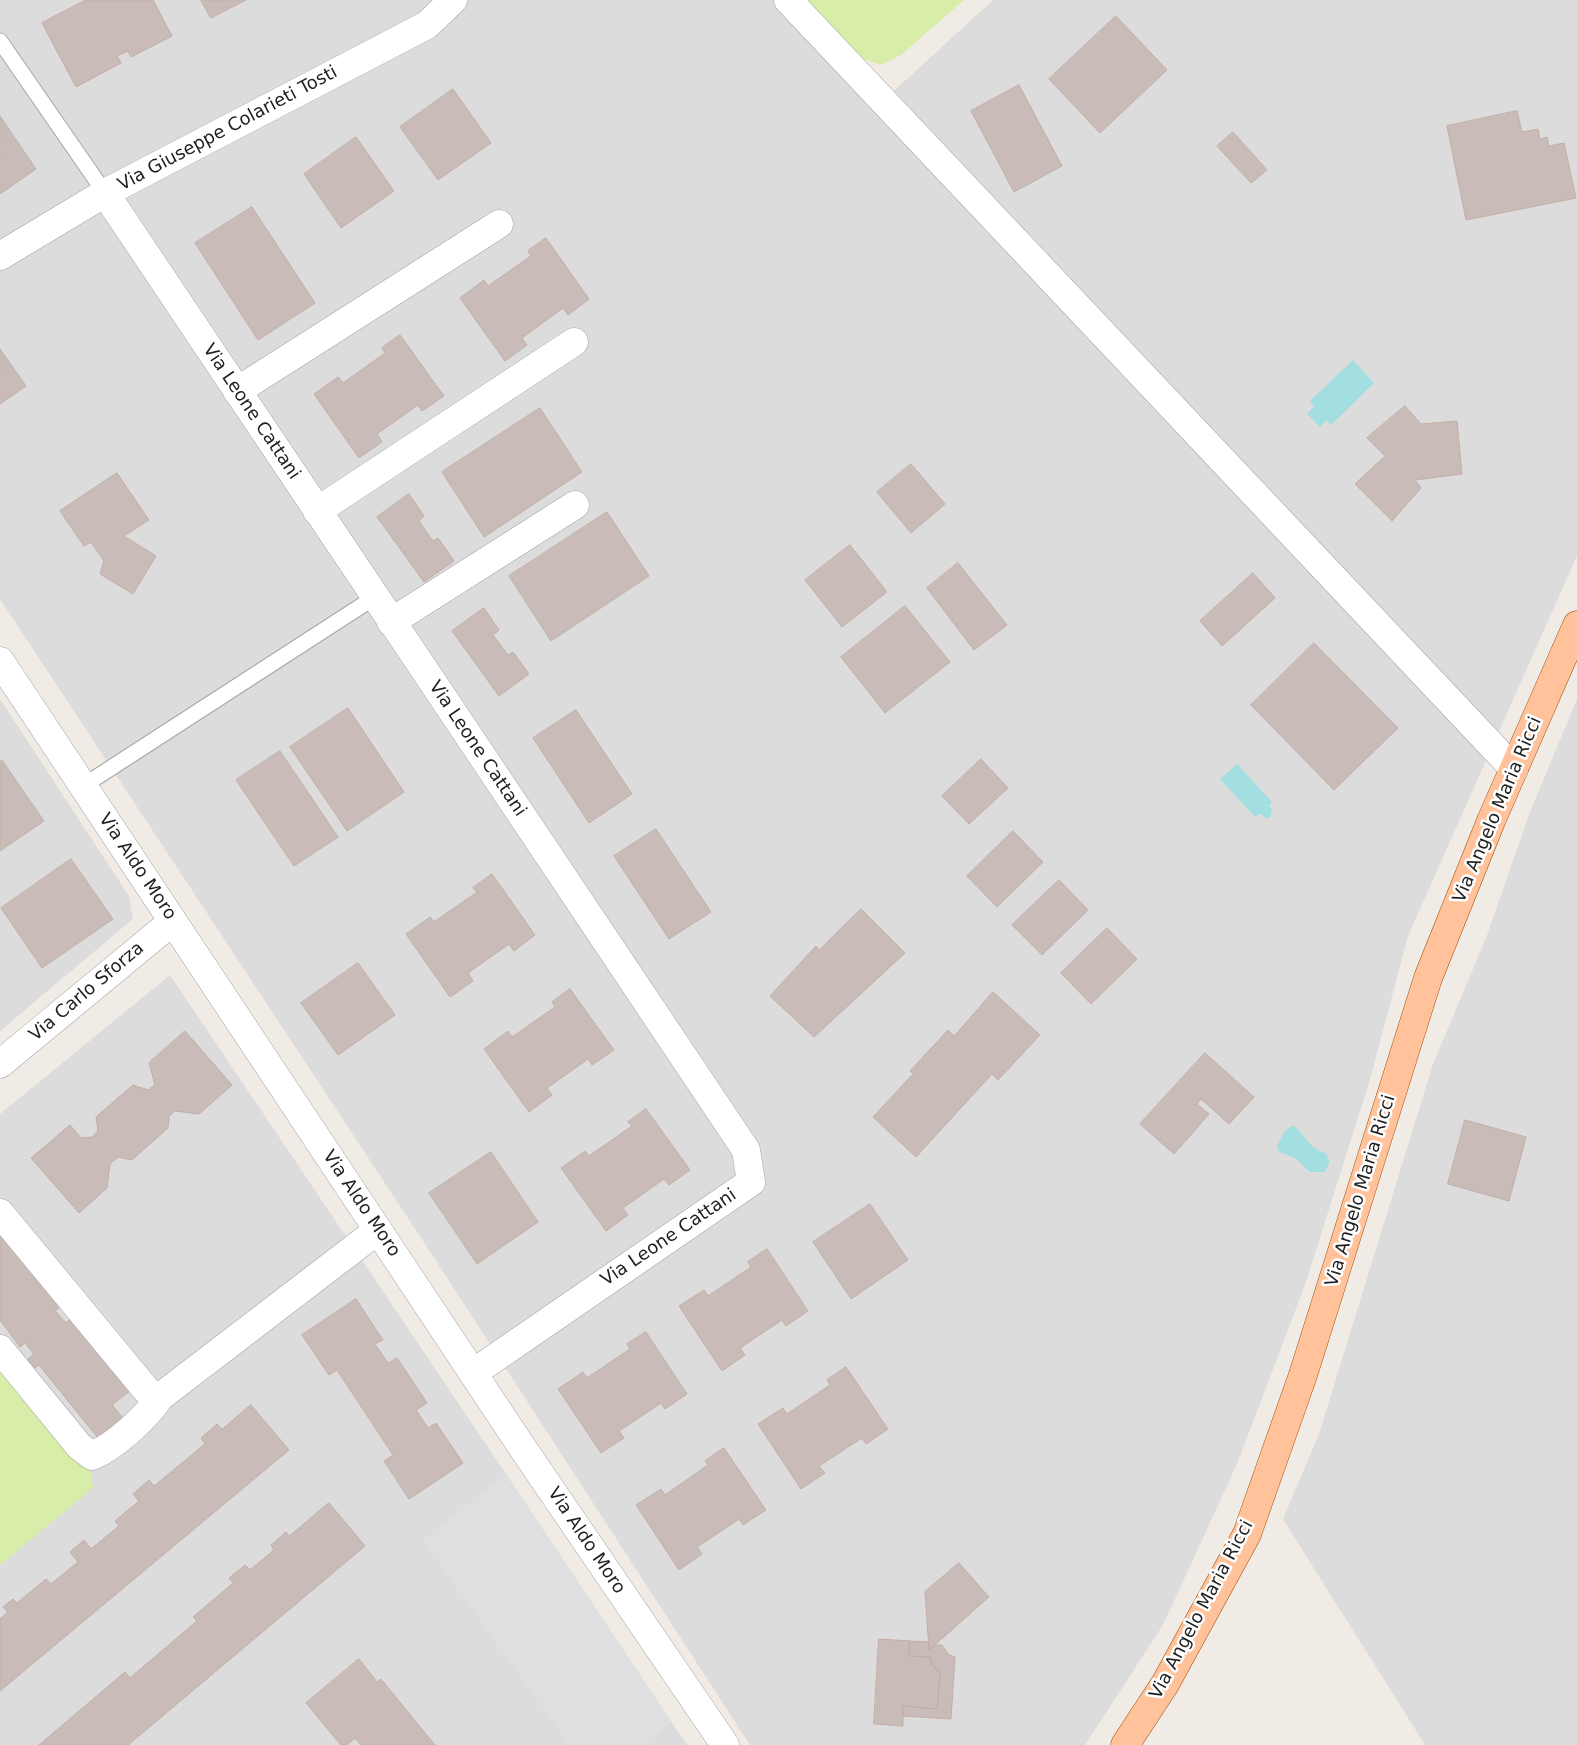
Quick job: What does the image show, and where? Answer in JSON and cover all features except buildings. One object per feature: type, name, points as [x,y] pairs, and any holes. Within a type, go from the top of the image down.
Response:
[{"type":"main road","name":"Via Angelo Maria Ricci","points":[[1125,1745],[1166,1684],[1246,1534],[1303,1375],[1428,978],[1514,769],[1577,625]]},
{"type":"street","name":"Via Giuseppe Colarieti Tosti","points":[[0,256],[106,193],[427,25],[453,0]]},
{"type":"street","points":[[788,0],[1514,769]]},
{"type":"street","name":"Via Leone Cattani","points":[[106,193],[746,1150],[751,1182],[473,1373]]},
{"type":"street","points":[[237,391],[499,224]]},
{"type":"street","points":[[317,511],[574,342]]},
{"type":"street","points":[[392,622],[575,504]]},
{"type":"street","name":"Via Aldo Moro","points":[[0,661],[473,1373],[725,1745]]},
{"type":"street","name":"Via Carlo Sforza","points":[[0,1064],[173,921]]},
{"type":"street","points":[[0,1213],[148,1392],[160,1397]]},
{"type":"street","points":[[0,1349],[80,1446],[92,1456],[104,1451],[150,1411],[160,1397],[378,1230]]},
{"type":"lane","name":"Via Leone Cattani","points":[[0,41],[106,193]]},
{"type":"lane","points":[[83,786],[375,597]]},
{"type":"shaded area","points":[[0,0],[789,0],[883,101],[993,0],[1577,0],[1577,556],[1408,936],[1369,1083],[1305,1285],[1237,1464],[1163,1625],[1085,1745],[750,1745],[427,1247],[0,599]]},
{"type":"shaded area","points":[[0,699],[129,896],[133,919],[0,1031]]},
{"type":"shaded area","points":[[1577,699],[1577,1745],[1425,1745],[1283,1519],[1319,1434],[1433,1064],[1486,938],[1530,812]]},
{"type":"shaded area","points":[[170,975],[687,1745],[0,1745],[0,1114]]},
{"type":"shaded area","points":[[506,1474],[671,1722],[644,1745],[569,1745],[422,1540]]},
{"type":"green space","points":[[805,0],[964,0],[901,55],[881,65],[863,59]]},
{"type":"green space","points":[[0,1362],[90,1468],[93,1488],[0,1565]]},
{"type":"water","points":[[1353,360],[1374,383],[1331,425],[1327,420],[1320,427],[1307,414],[1314,406],[1310,401]]},
{"type":"water","points":[[1237,764],[1272,802],[1269,806],[1272,809],[1270,818],[1265,818],[1260,813],[1255,817],[1220,779]]},
{"type":"water","points":[[1294,1126],[1313,1147],[1327,1155],[1329,1163],[1325,1172],[1310,1172],[1295,1158],[1279,1152],[1277,1146],[1285,1131]]}]
